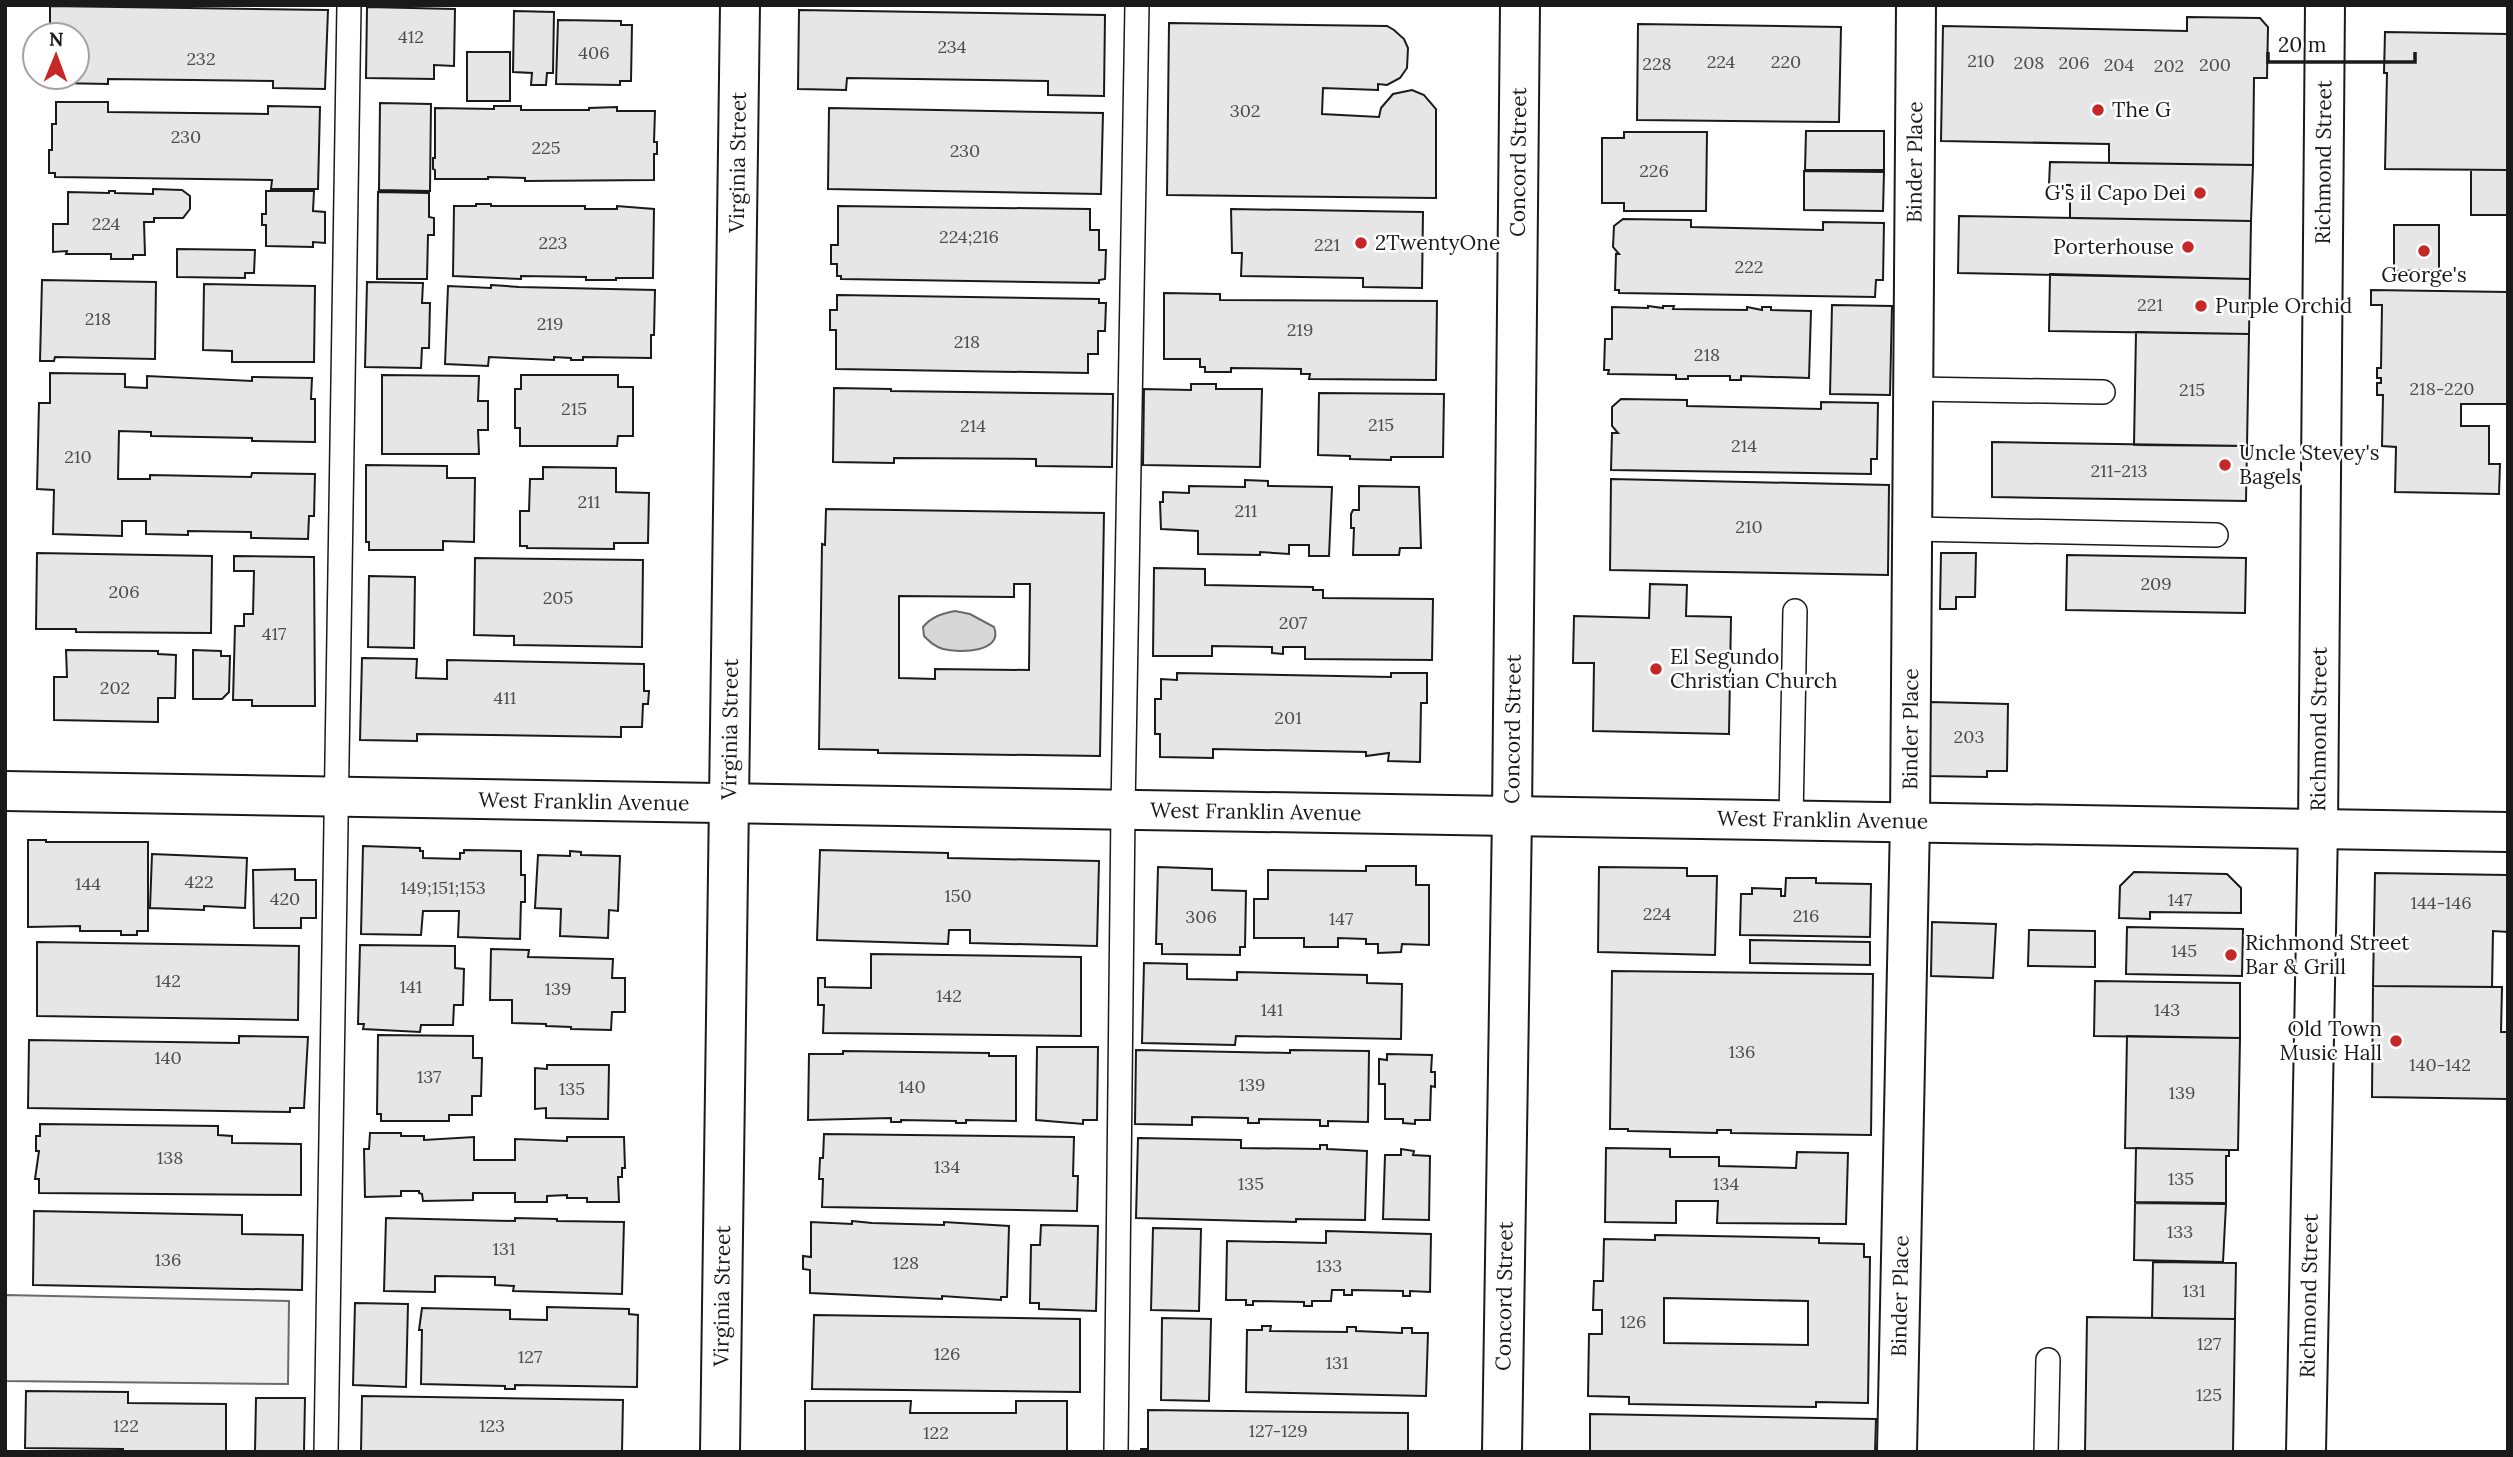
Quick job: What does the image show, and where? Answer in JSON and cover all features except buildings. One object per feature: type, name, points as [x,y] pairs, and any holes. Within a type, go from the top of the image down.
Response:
[{"type":"street","name":"Virginia Street","points":[[720,1452],[740,5]]},
{"type":"street","name":"Concord Street","points":[[1502,1452],[1513,815],[1520,5]]},
{"type":"street","name":"Binder Place","points":[[1897,1452],[1910,821],[1916,5]]},
{"type":"street","name":"Richmond Street","points":[[2306,1452],[2318,828],[2325,5]]},
{"type":"street","name":"West Franklin Avenue","points":[[5,791],[2508,832]]},
{"type":"lane","points":[[326,1452],[349,5]]},
{"type":"lane","points":[[1116,1452],[1123,810],[1137,5]]},
{"type":"lane","points":[[1914,389],[2103,392]]},
{"type":"lane","points":[[1913,528],[2216,535]]},
{"type":"lane","points":[[1791,819],[1795,611]]},
{"type":"lane","points":[[2046,1452],[2048,1360]]},
{"type":"shaded area","points":[[955,611],[970,614],[994,627],[995,636],[992,642],[969,651],[950,650],[937,647],[924,636],[923,627],[930,620]]},
{"type":"shaded area","points":[[5,1295],[289,1301],[288,1384],[5,1381]]},
{"type":"place","name":"The G","points":[[2098,110]]},
{"type":"place","name":"G's il Capo Dei","points":[[2200,193]]},
{"type":"place","name":"2TwentyOne","points":[[1361,243]]},
{"type":"place","name":"Porterhouse","points":[[2188,247]]},
{"type":"place","name":"George's","points":[[2424,251]]},
{"type":"place","name":"Purple Orchid","points":[[2201,306]]},
{"type":"place","name":"Uncle Stevey's Bagels","points":[[2225,465]]},
{"type":"place","name":"El Segundo Christian Church","points":[[1656,669]]},
{"type":"place","name":"Richmond Street Bar & Grill","points":[[2231,955]]},
{"type":"place","name":"Old Town Music Hall","points":[[2396,1041]]}]
